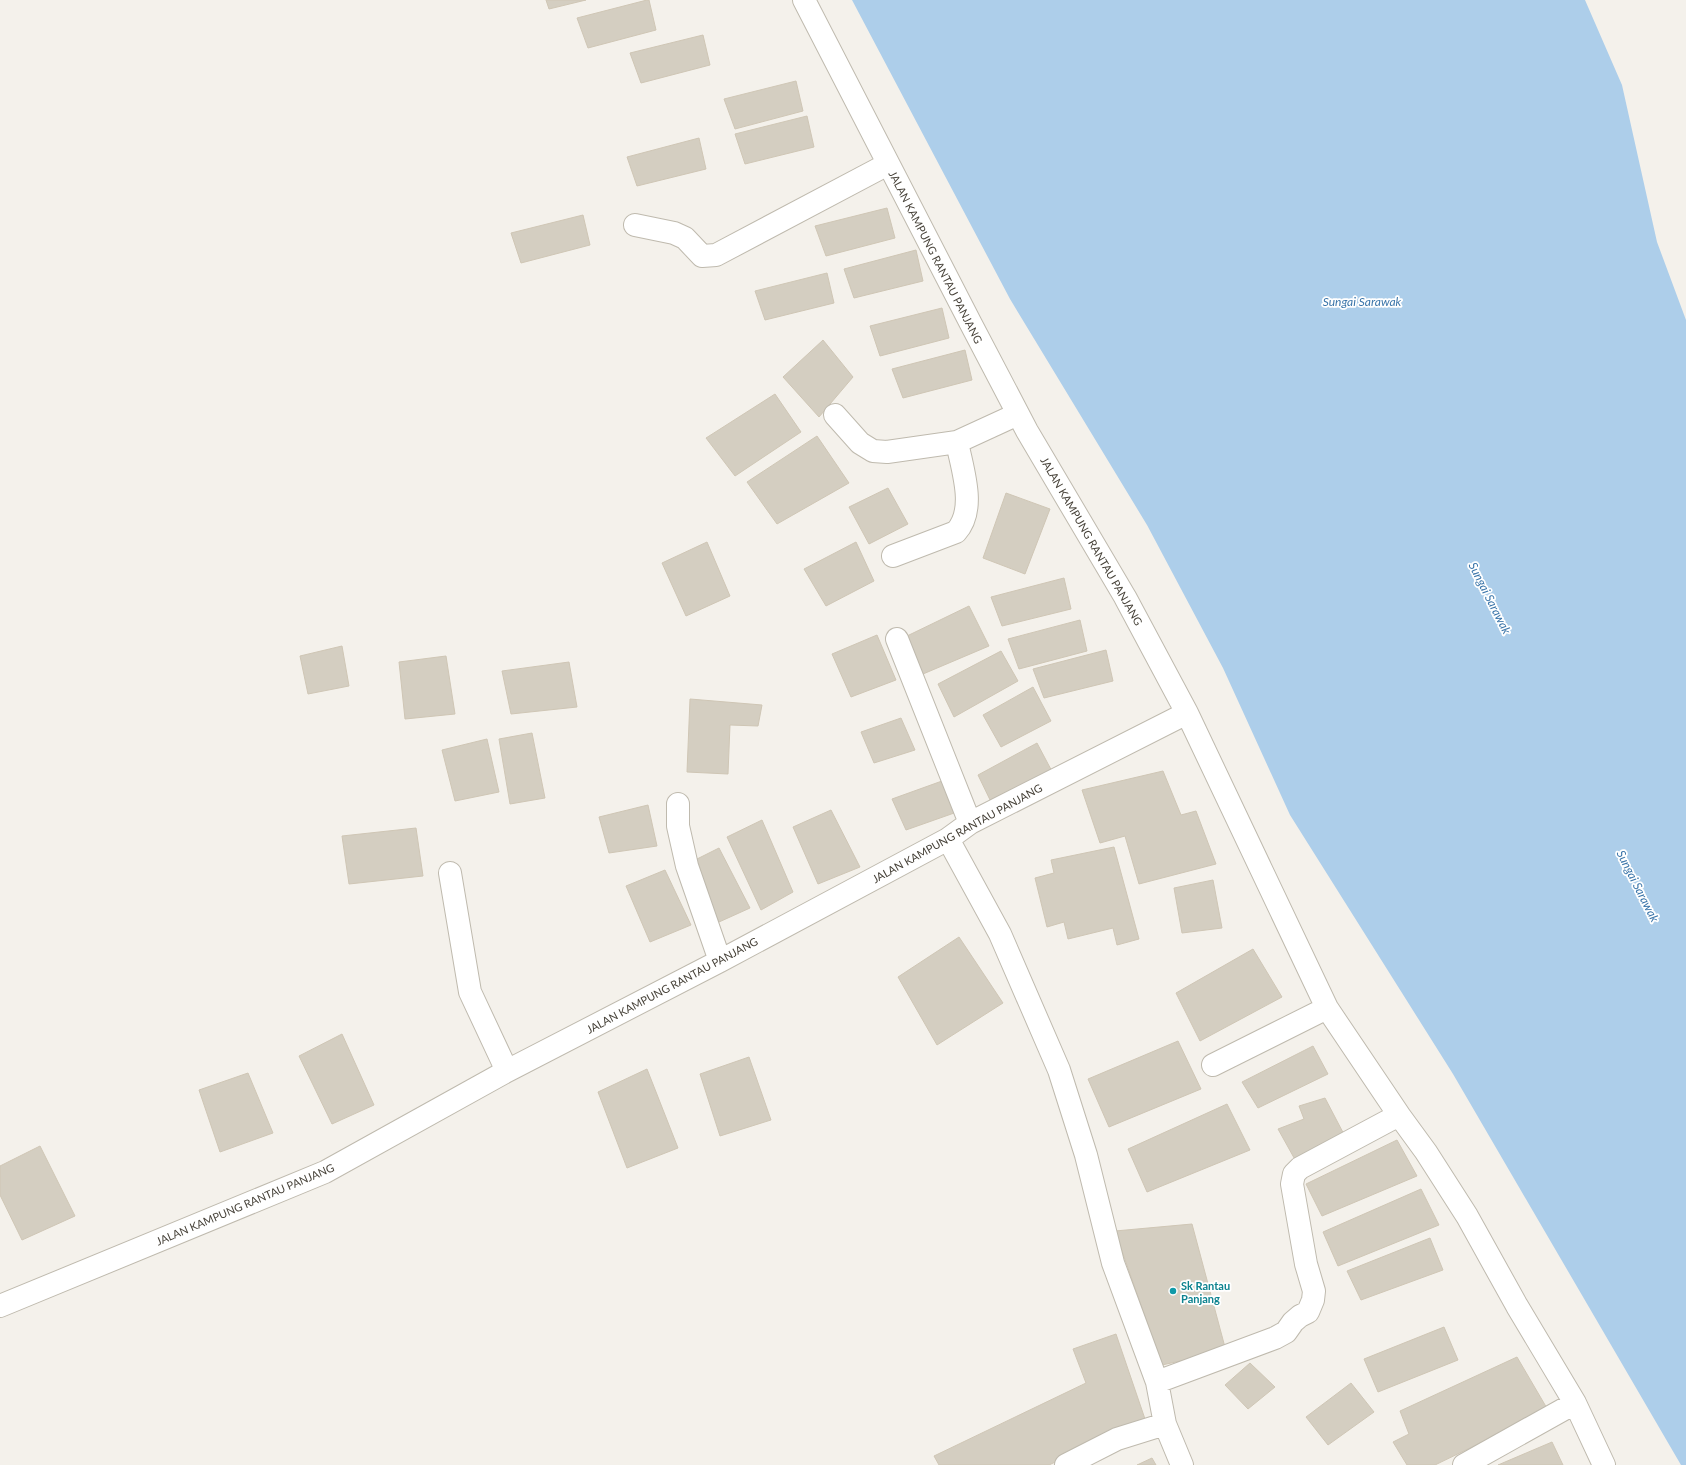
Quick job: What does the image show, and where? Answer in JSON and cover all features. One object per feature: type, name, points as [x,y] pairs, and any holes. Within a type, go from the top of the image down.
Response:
[{"type":"street","name":"JALAN KAMPUNG RANTAU PANJANG","points":[[0,1306],[325,1172],[507,1071],[948,839],[970,823],[1187,713],[1125,597],[1018,414],[804,0]]},
{"type":"street","points":[[635,225],[674,233],[684,238],[702,256],[716,255],[888,164]]},
{"type":"street","points":[[835,415],[860,443],[873,452],[887,452],[957,442],[1018,414]]},
{"type":"street","points":[[893,556],[956,532],[963,525],[966,512],[966,492],[957,442]]},
{"type":"street","points":[[897,640],[970,823]]},
{"type":"street","points":[[1187,713],[1327,1008],[1399,1115],[1426,1152],[1467,1216],[1575,1403],[1604,1465]]},
{"type":"street","points":[[678,804],[678,826],[687,866],[720,960]]},
{"type":"street","points":[[948,839],[1000,934],[1059,1070],[1086,1155],[1113,1264],[1157,1382],[1165,1424],[1182,1465]]},
{"type":"street","points":[[450,873],[470,992],[507,1071]]},
{"type":"street","points":[[1213,1065],[1327,1008]]},
{"type":"street","points":[[1157,1382],[1276,1338],[1286,1332],[1296,1319],[1308,1312],[1313,1300],[1314,1291],[1306,1264],[1294,1197],[1292,1184],[1294,1174],[1300,1168],[1399,1115]]},
{"type":"street","points":[[1464,1465],[1575,1403]]},
{"type":"street","points":[[1066,1465],[1117,1439],[1165,1424]]},
{"type":"water","name":"Sungai Sarawak","points":[[852,0],[1585,0],[1622,85],[1657,242],[1686,320],[1686,1465],[1681,1465],[1453,1074],[1290,815],[1223,668],[1147,525],[1010,299]]},
{"type":"building","points":[[546,0],[586,0],[549,9]]},
{"type":"building","points":[[649,0],[656,30],[588,48],[577,18]]},
{"type":"building","points":[[703,35],[710,65],[641,83],[630,53]]},
{"type":"building","points":[[796,81],[803,111],[735,129],[724,99]]},
{"type":"building","points":[[807,116],[814,147],[745,164],[735,134]]},
{"type":"building","points":[[699,138],[706,169],[637,186],[627,157]]},
{"type":"building","points":[[887,208],[895,238],[826,256],[815,226]]},
{"type":"building","points":[[583,215],[590,245],[521,263],[511,233]]},
{"type":"building","points":[[916,250],[923,281],[854,298],[844,269]]},
{"type":"building","points":[[827,273],[834,303],[765,320],[755,291]]},
{"type":"building","points":[[942,308],[949,338],[880,356],[870,326]]},
{"type":"building","points":[[823,340],[853,377],[819,417],[783,377]]},
{"type":"building","points":[[965,350],[972,380],[903,398],[892,369]]},
{"type":"building","points":[[775,394],[801,432],[735,476],[706,438]]},
{"type":"building","points":[[817,436],[849,483],[777,524],[747,482]]},
{"type":"building","points":[[888,488],[908,524],[869,544],[849,507]]},
{"type":"building","points":[[1006,493],[1050,509],[1025,574],[983,558]]},
{"type":"building","points":[[707,542],[730,596],[686,616],[662,563]]},
{"type":"building","points":[[856,542],[874,581],[826,606],[804,569]]},
{"type":"building","points":[[1064,578],[1071,609],[1002,626],[991,597]]},
{"type":"building","points":[[969,606],[989,646],[923,674],[907,636]]},
{"type":"building","points":[[1080,620],[1087,651],[1019,669],[1008,639]]},
{"type":"building","points":[[877,635],[896,680],[851,697],[832,654]]},
{"type":"building","points":[[342,646],[349,686],[308,694],[300,656]]},
{"type":"building","points":[[1106,650],[1113,681],[1044,698],[1033,669]]},
{"type":"building","points":[[1001,651],[1018,681],[954,717],[938,684]]},
{"type":"building","points":[[446,656],[455,714],[405,719],[399,662]]},
{"type":"building","points":[[569,662],[577,707],[511,714],[502,671]]},
{"type":"building","points":[[1033,687],[1051,721],[1001,747],[983,715]]},
{"type":"building","points":[[690,699],[762,705],[758,726],[730,725],[728,774],[687,772]]},
{"type":"building","points":[[901,718],[915,750],[874,763],[861,732]]},
{"type":"building","points":[[532,733],[545,798],[510,804],[499,739]]},
{"type":"building","points":[[487,739],[499,792],[455,801],[442,750]]},
{"type":"building","points":[[1037,743],[1055,777],[993,806],[978,775]]},
{"type":"building","points":[[1163,771],[1181,815],[1196,811],[1216,864],[1139,884],[1125,836],[1100,843],[1082,790]]},
{"type":"building","points":[[942,781],[957,812],[906,830],[892,799]]},
{"type":"building","points":[[648,805],[657,846],[609,853],[599,817]]},
{"type":"building","points":[[831,810],[860,867],[818,884],[793,827]]},
{"type":"building","points":[[762,820],[793,892],[761,910],[727,837]]},
{"type":"building","points":[[416,828],[423,876],[349,884],[342,836]]},
{"type":"building","points":[[1114,847],[1139,939],[1117,945],[1113,928],[1068,939],[1064,922],[1047,927],[1035,878],[1054,873],[1051,860]]},
{"type":"building","points":[[719,848],[750,908],[719,922],[691,862]]},
{"type":"building","points":[[665,870],[691,925],[650,942],[626,886]]},
{"type":"building","points":[[1213,880],[1222,928],[1182,933],[1174,888]]},
{"type":"building","points":[[959,937],[1003,1003],[937,1045],[898,977]]},
{"type":"building","points":[[1253,949],[1282,997],[1200,1041],[1176,993]]},
{"type":"building","points":[[342,1034],[374,1105],[332,1124],[299,1056]]},
{"type":"building","points":[[1178,1041],[1201,1089],[1109,1127],[1088,1079]]},
{"type":"building","points":[[1313,1046],[1328,1074],[1258,1108],[1242,1082]]},
{"type":"building","points":[[749,1057],[771,1120],[720,1136],[700,1074]]},
{"type":"building","points":[[647,1069],[678,1148],[627,1168],[598,1092]]},
{"type":"building","points":[[248,1073],[273,1133],[220,1152],[199,1090]]},
{"type":"building","points":[[1325,1098],[1348,1142],[1298,1165],[1278,1129],[1304,1119],[1299,1106]]},
{"type":"building","points":[[1227,1104],[1250,1150],[1147,1192],[1128,1149]]},
{"type":"building","points":[[1397,1140],[1417,1176],[1322,1216],[1306,1184]]},
{"type":"building","points":[[40,1146],[75,1216],[22,1240],[0,1195],[0,1166]]},
{"type":"building","points":[[1421,1189],[1439,1225],[1338,1266],[1323,1232]]},
{"type":"building","name":"Sk Rantau Panjang","points":[[1192,1224],[1226,1351],[1162,1365],[1115,1231]]},
{"type":"building","points":[[1430,1238],[1443,1270],[1361,1300],[1347,1271]]},
{"type":"building","points":[[1444,1327],[1458,1360],[1378,1392],[1364,1359]]},
{"type":"building","points":[[1116,1334],[1145,1419],[1049,1465],[939,1465],[934,1456],[1086,1383],[1073,1349]]},
{"type":"building","points":[[1517,1357],[1548,1410],[1435,1465],[1407,1465],[1393,1442],[1409,1434],[1400,1411]]},
{"type":"building","points":[[1250,1363],[1275,1387],[1248,1409],[1225,1385]]},
{"type":"building","points":[[1351,1383],[1374,1412],[1328,1445],[1306,1417]]},
{"type":"building","points":[[1552,1442],[1563,1465],[1498,1465]]},
{"type":"building","points":[[1152,1458],[1156,1465],[1137,1465]]},
{"type":"place","name":"Sk Rantau Panjang","points":[[1173,1291]]}]
